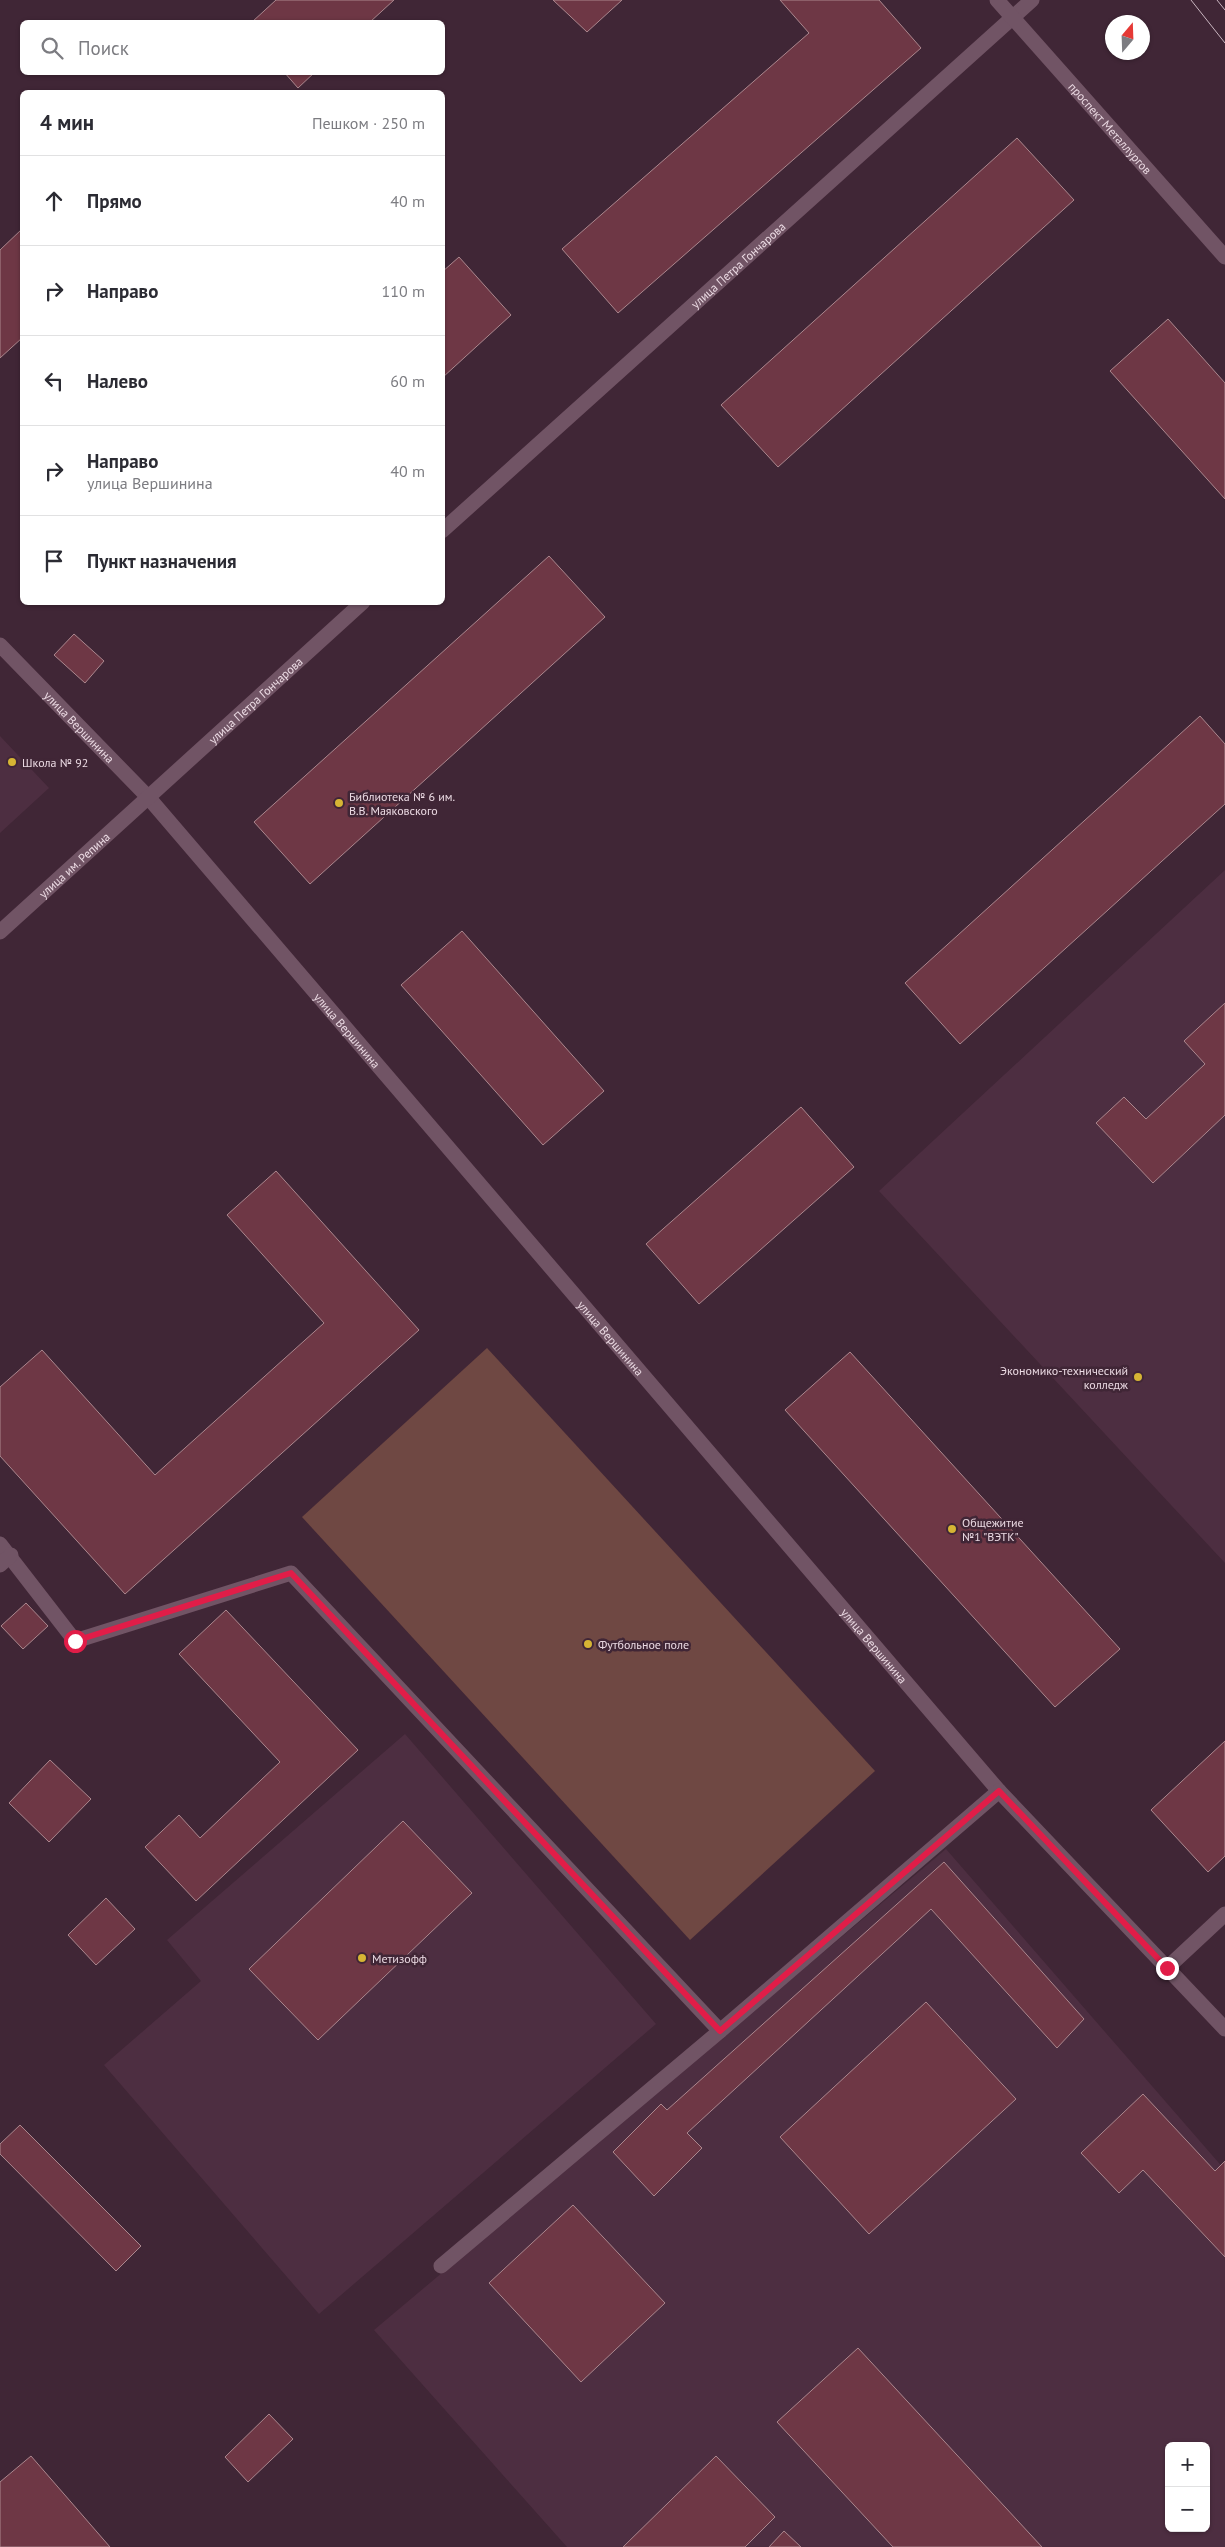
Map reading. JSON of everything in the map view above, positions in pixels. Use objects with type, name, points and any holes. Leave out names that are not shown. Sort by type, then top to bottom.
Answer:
[{"type":"street","name":"проспект Металлургов","points":[[997,0],[1225,256]]},
{"type":"street","name":"улица Петра Гончарова","points":[[445,528],[1032,0]]},
{"type":"street","name":"улица Петра Гончарова","points":[[148,797],[361,605]]},
{"type":"street","name":"улица Вершинина","points":[[0,644],[148,797],[999,1791],[1225,2029]]},
{"type":"street","name":"улица им. Репина","points":[[0,932],[148,797]]},
{"type":"street","points":[[0,1544],[5,1560],[75,1641],[291,1573],[720,2031]]},
{"type":"street","points":[[441,2266],[720,2031],[999,1791]]},
{"type":"street","points":[[1167,1968],[1225,1914]]},
{"type":"shaded area","name":"Школа № 92","points":[[0,736],[49,788],[0,833]]},
{"type":"shaded area","name":"Экономико-технический колледж","points":[[1225,870],[1225,1563],[879,1191]]},
{"type":"shaded area","name":"Футбольное поле","points":[[487,1348],[875,1771],[690,1940],[302,1517]]},
{"type":"shaded area","points":[[405,1734],[656,2024],[319,2314],[104,2065],[201,1981],[167,1940]]},
{"type":"shaded area","points":[[946,1849],[1225,2170],[1225,2547],[567,2547],[374,2330]]},
{"type":"building","points":[[276,0],[394,0],[372,20],[254,20]]},
{"type":"building","points":[[553,0],[622,0],[587,32]]},
{"type":"building","points":[[780,0],[879,0],[921,48],[618,313],[562,249],[809,33]]},
{"type":"building","points":[[287,75],[312,75],[298,88]]},
{"type":"building","points":[[1017,138],[1074,200],[778,467],[721,405]]},
{"type":"building","points":[[20,231],[20,340],[0,358],[0,250]]},
{"type":"building","points":[[459,257],[511,315],[445,375],[445,269]]},
{"type":"building","points":[[1168,319],[1225,383],[1225,499],[1110,371]]},
{"type":"building","points":[[549,556],[605,617],[310,884],[254,822]]},
{"type":"building","points":[[74,634],[104,661],[85,683],[54,655]]},
{"type":"building","points":[[1200,716],[1225,744],[1225,804],[960,1044],[905,983]]},
{"type":"building","points":[[462,931],[604,1091],[543,1145],[401,985]]},
{"type":"building","points":[[1225,1003],[1225,1115],[1153,1183],[1096,1123],[1124,1097],[1146,1119],[1205,1064],[1184,1041]]},
{"type":"building","points":[[801,1107],[854,1167],[699,1304],[646,1244]]},
{"type":"building","points":[[276,1171],[419,1330],[125,1594],[0,1456],[0,1387],[42,1350],[155,1475],[324,1323],[227,1215]]},
{"type":"building","name":"Общежитие №1 \"ВЭТК\"","points":[[850,1352],[1120,1649],[1055,1707],[785,1410]]},
{"type":"building","points":[[26,1603],[48,1626],[23,1649],[1,1626]]},
{"type":"building","points":[[226,1610],[358,1750],[196,1901],[145,1847],[179,1815],[200,1838],[280,1762],[179,1654]]},
{"type":"building","points":[[1225,1741],[1225,1856],[1208,1872],[1151,1810]]},
{"type":"building","points":[[50,1760],[91,1799],[49,1842],[9,1803]]},
{"type":"building","points":[[403,1821],[472,1893],[318,2040],[249,1969]]},
{"type":"building","points":[[944,1862],[1084,2019],[1057,2048],[931,1909],[687,2133],[702,2148],[654,2196],[613,2152],[661,2104],[667,2110]]},
{"type":"building","points":[[106,1898],[135,1929],[96,1965],[68,1935]]},
{"type":"building","points":[[926,2002],[1016,2099],[869,2234],[780,2137]]},
{"type":"building","points":[[1143,2094],[1215,2171],[1225,2161],[1225,2257],[1143,2170],[1119,2193],[1081,2153]]},
{"type":"building","points":[[20,2125],[141,2246],[116,2271],[0,2154],[0,2144]]},
{"type":"building","points":[[573,2205],[665,2303],[581,2382],[489,2283]]},
{"type":"building","points":[[858,2348],[1042,2547],[893,2547],[777,2422]]},
{"type":"building","points":[[269,2414],[293,2439],[248,2482],[225,2457]]},
{"type":"building","points":[[31,2456],[110,2547],[0,2547],[0,2482]]},
{"type":"building","points":[[716,2456],[775,2517],[745,2547],[623,2547]]},
{"type":"building","points":[[784,2531],[801,2547],[769,2547]]},
{"type":"tram line","points":[[1191,0],[1225,43]]},
{"type":"tram line","points":[[1217,0],[1225,10]]},
{"type":"place","name":"Школа № 92","points":[[12,762]]},
{"type":"place","name":"Библиотека № 6 им. В.В. Маяковского","points":[[339,803]]},
{"type":"place","name":"Экономико-технический колледж","points":[[1138,1377]]},
{"type":"place","name":"Общежитие №1 \"ВЭТК\"","points":[[952,1529]]},
{"type":"place","name":"Футбольное поле","points":[[588,1644]]},
{"type":"place","name":"Метизофф","points":[[362,1958]]},
{"type":"route","points":[[75,1641],[291,1573],[720,2031],[999,1791],[1167,1968]]}]
